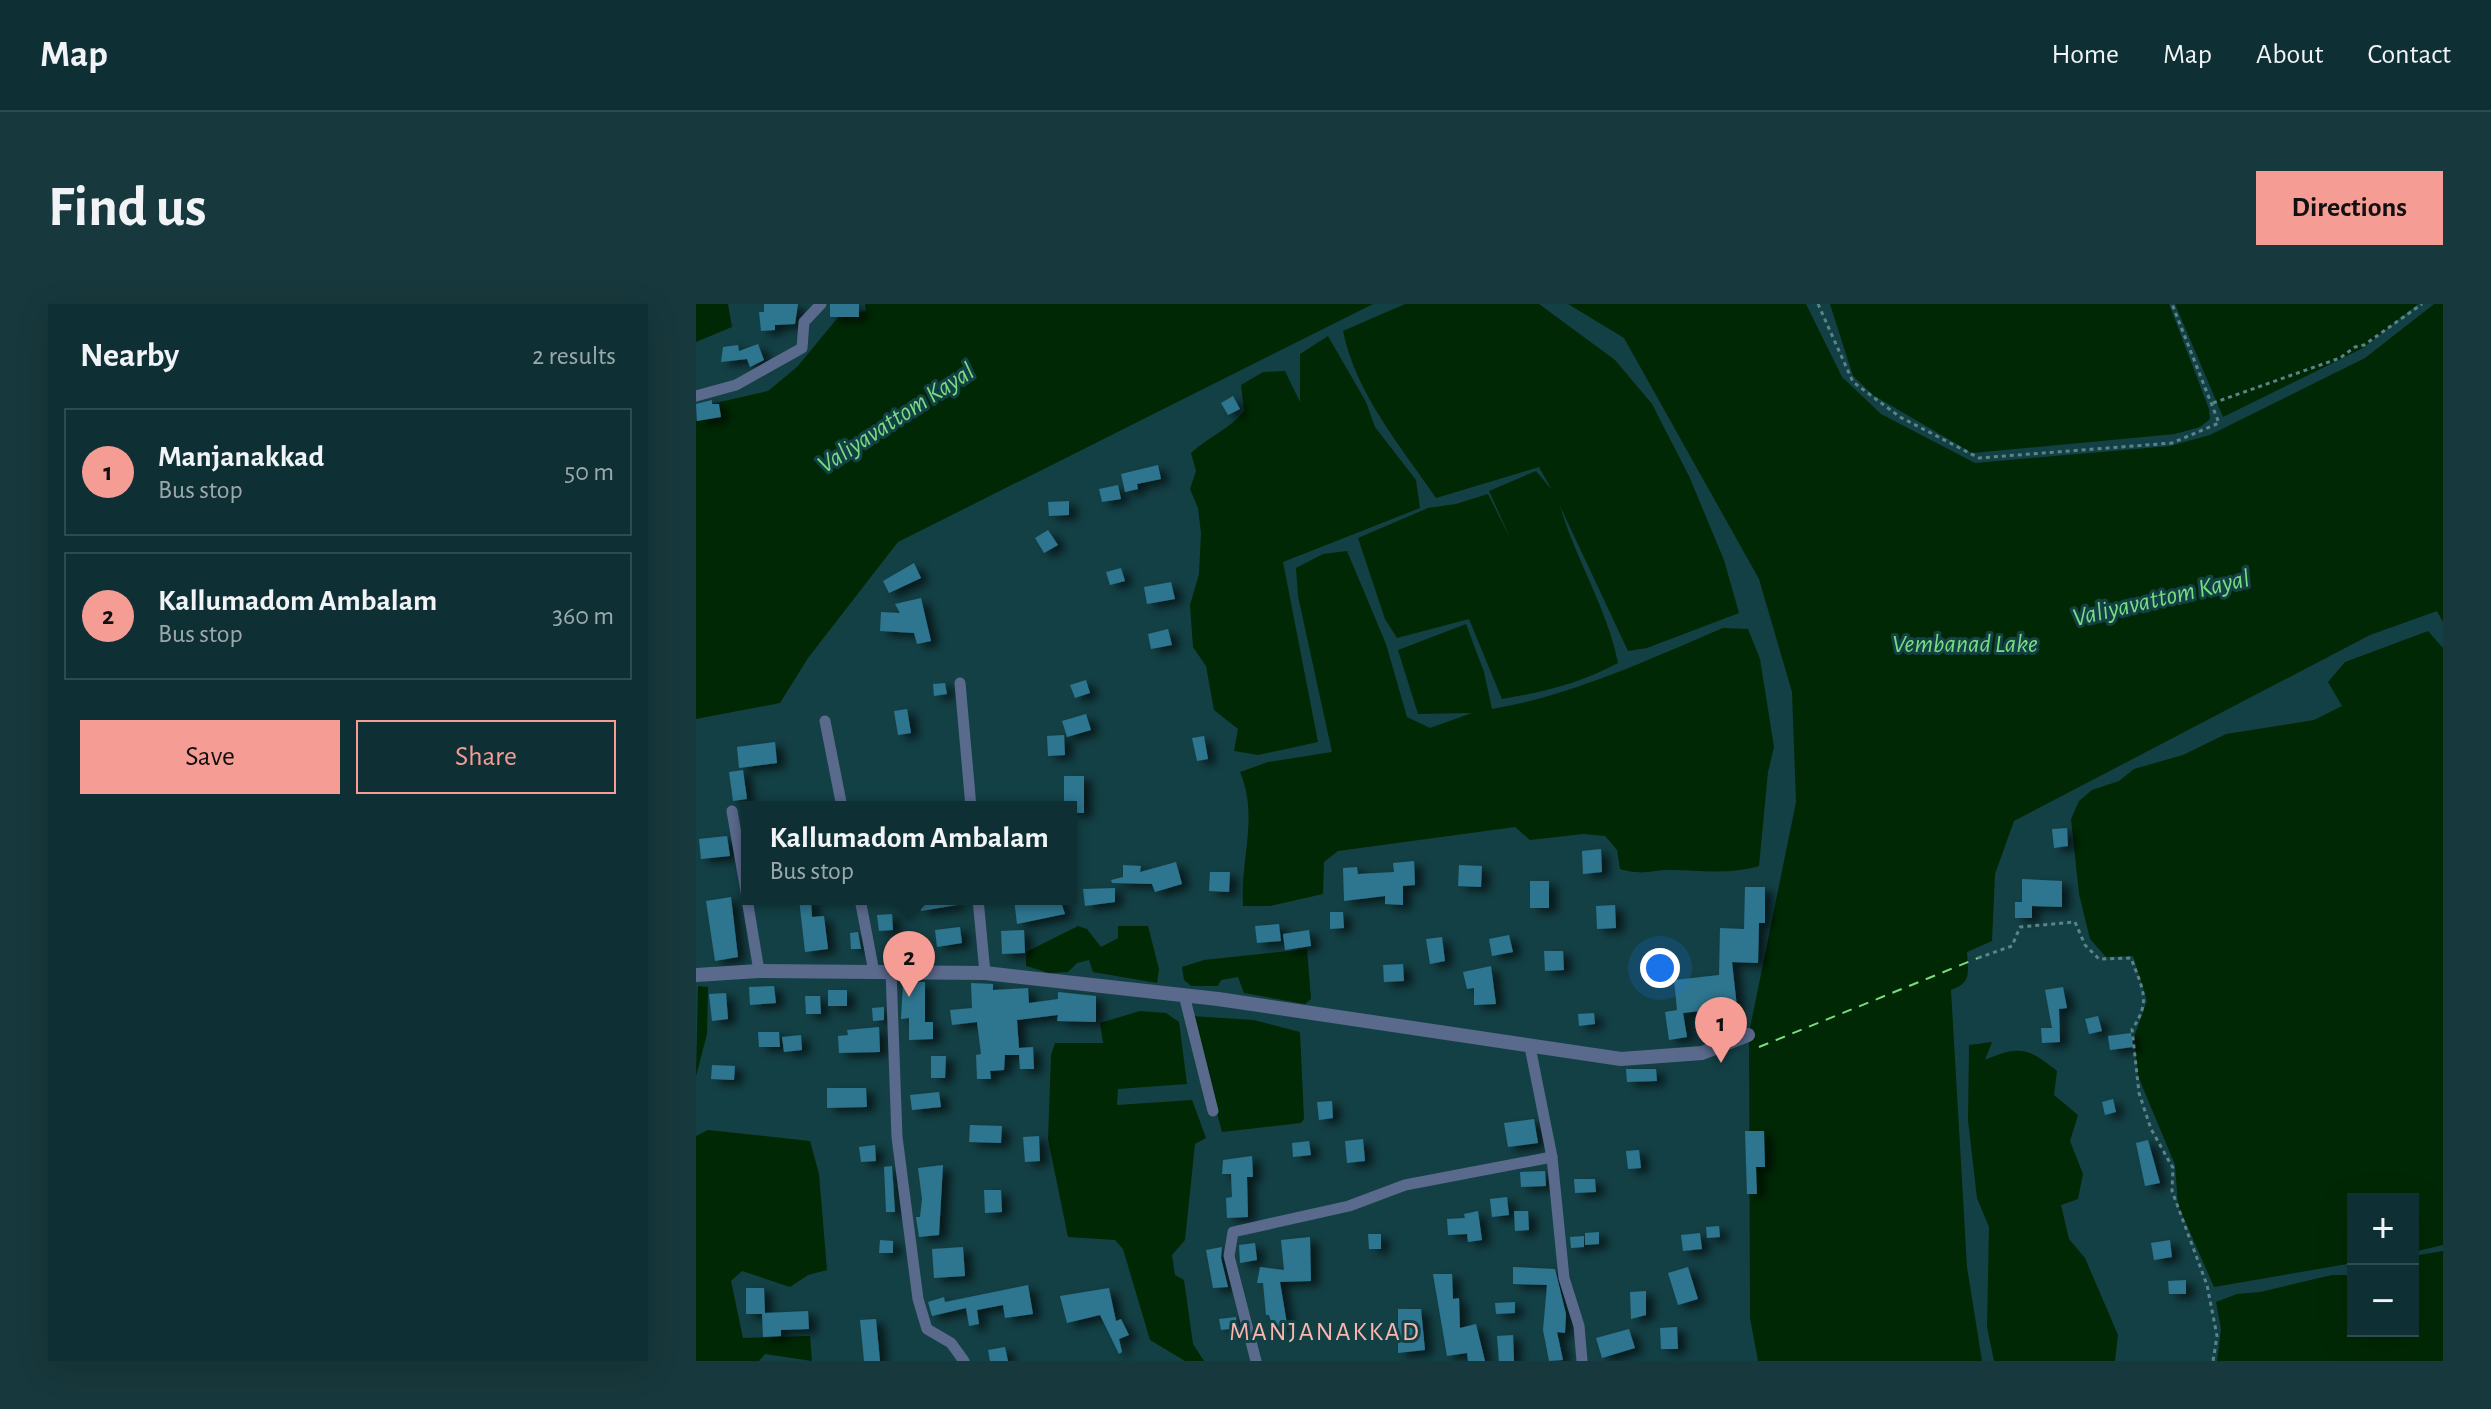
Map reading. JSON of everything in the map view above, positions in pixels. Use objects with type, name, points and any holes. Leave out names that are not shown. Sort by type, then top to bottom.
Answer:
[{"type":"street","points":[[696,396],[736,385],[802,348],[804,322],[821,304]]},
{"type":"street","points":[[960,683],[970,801]]},
{"type":"street","points":[[825,721],[841,801]]},
{"type":"street","points":[[732,811],[741,863]]},
{"type":"street","points":[[748,905],[759,971]]},
{"type":"street","points":[[861,905],[874,972]]},
{"type":"street","points":[[979,905],[985,973]]},
{"type":"street","points":[[696,975],[759,971],[985,973],[1184,995],[1621,1059],[1660,1059],[1726,1047],[1748,1035]]},
{"type":"street","points":[[891,971],[897,1137],[918,1299],[927,1329],[951,1343],[964,1361]]},
{"type":"street","points":[[1184,995],[1213,1111]]},
{"type":"street","points":[[1530,1047],[1552,1157],[1564,1278],[1579,1326],[1582,1361]]},
{"type":"street","points":[[1256,1361],[1229,1256],[1233,1232],[1349,1206],[1405,1185],[1552,1157]]},
{"type":"path","points":[[1818,304],[1853,382],[1900,417],[1979,458],[2172,443],[2219,423],[2172,304]]},
{"type":"path","points":[[2213,403],[2340,358],[2422,304]]},
{"type":"path","points":[[1978,958],[2012,946],[2020,927],[2075,922],[2085,945],[2099,959],[2131,958],[2144,995],[2144,1013],[2132,1029],[2139,1093],[2151,1129],[2173,1168],[2172,1191],[2207,1285],[2217,1336],[2213,1361]]},
{"type":"water","points":[[696,304],[728,304],[732,327],[696,342]]},
{"type":"water","name":"Valiyavattom Kayal","points":[[865,304],[1373,304],[898,542],[808,658],[780,703],[696,719],[696,421],[713,417],[711,404],[768,391],[797,367],[840,315],[866,311]]},
{"type":"water","points":[[1405,304],[1539,304],[1615,360],[1652,404],[1689,476],[1724,560],[1739,613],[1647,648],[1628,651],[1560,506],[1606,623],[1618,663],[1562,686],[1502,699],[1469,619],[1397,638],[1385,619],[1358,538],[1428,508],[1456,504],[1488,494],[1512,542],[1489,491],[1536,471],[1552,490],[1539,467],[1436,498],[1369,398],[1349,354],[1343,331]]},
{"type":"water","name":"Vembanad Lake","points":[[1568,304],[1806,304],[1842,377],[1881,414],[1975,463],[2170,446],[2210,435],[2365,358],[2434,304],[2443,304],[2443,622],[2437,611],[2370,635],[2014,821],[1995,874],[1992,941],[1967,952],[1966,980],[1951,990],[1967,1267],[1982,1361],[1758,1361],[1750,1318],[1749,1033],[1796,802],[1792,692],[1759,579],[1624,338]]},
{"type":"water","points":[[1830,304],[2169,304],[2209,409],[2210,419],[2200,427],[2175,434],[1972,453],[1873,395],[1853,376]]},
{"type":"water","points":[[2175,304],[2418,304],[2363,348],[2223,417]]},
{"type":"water","points":[[1328,336],[1366,402],[1375,427],[1416,480],[1420,508],[1283,562],[1318,742],[1258,755],[1234,751],[1238,729],[1214,710],[1206,666],[1193,647],[1190,605],[1199,574],[1201,533],[1198,508],[1190,489],[1196,471],[1191,453],[1244,411],[1241,385],[1263,372],[1285,371],[1300,402],[1300,354]]},
{"type":"water","points":[[1347,551],[1386,644],[1407,717],[1430,728],[1472,713],[1418,714],[1398,650],[1466,624],[1484,672],[1492,709],[1581,686],[1723,628],[1748,629],[1760,659],[1774,747],[1768,772],[1759,866],[1725,871],[1628,871],[1620,869],[1617,850],[1605,836],[1583,834],[1530,840],[1515,827],[1338,851],[1324,862],[1323,894],[1270,906],[1243,906],[1249,822],[1240,772],[1268,762],[1332,752],[1298,596],[1296,568],[1323,554]]},
{"type":"water","points":[[2428,631],[2443,648],[2443,1245],[2419,1251],[2419,1193],[2347,1193],[2347,1264],[2214,1287],[2178,1205],[2175,1165],[2138,1076],[2134,1037],[2147,1001],[2133,956],[2106,957],[2090,939],[2079,894],[2071,819],[2079,801],[2092,790],[2119,781],[2134,769],[2183,755],[2226,734],[2314,720],[2342,706],[2328,682],[2345,662]]},
{"type":"water","points":[[1078,926],[1087,929],[1101,947],[1118,938],[1118,926],[1148,926],[1159,969],[1157,983],[1093,972],[1089,960],[1077,963],[1068,972],[1049,973],[1026,966],[1026,952]]},
{"type":"water","points":[[1307,949],[1311,999],[1305,1004],[1244,993],[1238,977],[1221,980],[1218,986],[1191,986],[1184,980],[1182,967],[1204,960]]},
{"type":"water","points":[[698,986],[708,987],[707,1034],[696,1076]]},
{"type":"water","points":[[1140,1011],[1166,1013],[1179,1022],[1187,1084],[1118,1089],[1117,1105],[1192,1100],[1206,1138],[1195,1144],[1185,1240],[1172,1255],[1175,1275],[1184,1280],[1193,1344],[1204,1361],[1185,1361],[1150,1340],[1123,1249],[1115,1240],[1068,1237],[1048,1139],[1051,1055],[1055,1043],[1103,1043],[1100,1023]]},
{"type":"water","points":[[1191,1016],[1254,1020],[1300,1032],[1304,1119],[1301,1123],[1222,1132]]},
{"type":"water","points":[[1992,1042],[1985,1060],[2007,1052],[2023,1051],[2039,1057],[2057,1071],[2054,1095],[2078,1115],[2070,1141],[2083,1174],[2078,1199],[2061,1205],[2069,1239],[2085,1258],[2118,1335],[2115,1361],[1994,1361],[1987,1327],[1989,1227],[1977,1198],[1968,1120],[1969,1045]]},
{"type":"water","points":[[708,1130],[810,1141],[819,1174],[827,1270],[808,1275],[790,1287],[742,1271],[731,1281],[743,1338],[810,1336],[812,1361],[765,1354],[759,1361],[696,1361],[696,1136]]},
{"type":"water","points":[[2443,1251],[2443,1361],[2217,1361],[2221,1329],[2216,1302],[2237,1294],[2260,1292],[2332,1275],[2347,1275],[2347,1337],[2419,1337],[2419,1255]]},
{"type":"building","points":[[764,304],[798,304],[795,324],[775,325],[775,330],[761,331],[759,312],[764,312]]},
{"type":"building","points":[[830,304],[859,304],[859,317],[830,317]]},
{"type":"building","points":[[758,344],[764,360],[750,367],[747,359],[721,362],[723,347],[738,345],[739,351]]},
{"type":"building","points":[[1233,396],[1240,409],[1228,415],[1221,403]]},
{"type":"building","points":[[712,400],[712,404],[719,404],[721,417],[697,421],[696,404]]},
{"type":"building","points":[[1158,465],[1161,479],[1137,484],[1138,489],[1125,492],[1121,474]]},
{"type":"building","points":[[1118,485],[1121,499],[1102,502],[1099,489]]},
{"type":"building","points":[[1069,501],[1069,515],[1049,516],[1048,502]]},
{"type":"building","points":[[1048,530],[1058,545],[1044,553],[1035,538]]},
{"type":"building","points":[[914,563],[921,578],[889,593],[883,581]]},
{"type":"building","points":[[1121,568],[1125,581],[1110,585],[1106,572]]},
{"type":"building","points":[[1171,582],[1175,599],[1147,604],[1144,587]]},
{"type":"building","points":[[921,598],[931,641],[917,644],[914,633],[880,631],[881,612],[900,613],[895,604]]},
{"type":"building","points":[[1168,629],[1172,645],[1151,649],[1148,634]]},
{"type":"building","points":[[1086,680],[1090,693],[1075,698],[1070,685]]},
{"type":"building","points":[[945,683],[947,694],[934,696],[933,684]]},
{"type":"building","points":[[907,709],[911,733],[898,735],[894,711]]},
{"type":"building","points":[[1086,714],[1091,730],[1067,737],[1062,721]]},
{"type":"building","points":[[1064,735],[1065,755],[1048,756],[1047,736]]},
{"type":"building","points":[[1204,736],[1208,759],[1197,761],[1192,738]]},
{"type":"building","points":[[775,742],[777,763],[739,768],[737,747]]},
{"type":"building","points":[[743,770],[747,799],[733,801],[729,772]]},
{"type":"building","points":[[1064,776],[1084,776],[1084,813],[1077,813],[1077,801],[1064,801]]},
{"type":"building","points":[[2067,828],[2068,846],[2054,848],[2052,829]]},
{"type":"building","points":[[727,836],[730,856],[701,859],[699,839]]},
{"type":"building","points":[[1601,849],[1602,872],[1583,874],[1582,851]]},
{"type":"building","points":[[1414,861],[1415,885],[1403,886],[1403,905],[1385,904],[1385,896],[1344,901],[1343,868],[1357,867],[1358,874],[1394,872],[1393,863]]},
{"type":"building","points":[[1176,862],[1182,884],[1155,892],[1152,884],[1112,883],[1111,880],[1123,877],[1123,865],[1141,866],[1140,872]]},
{"type":"building","points":[[1459,865],[1482,866],[1481,887],[1458,886]]},
{"type":"building","points":[[1210,872],[1230,872],[1229,892],[1209,891]]},
{"type":"building","points":[[2022,879],[2062,881],[2062,907],[2032,906],[2032,918],[2015,918],[2015,902],[2022,902]]},
{"type":"building","points":[[1530,881],[1549,881],[1549,908],[1530,908]]},
{"type":"building","points":[[1745,887],[1765,887],[1765,923],[1759,923],[1758,963],[1732,962],[1737,1007],[1683,1013],[1687,1037],[1669,1040],[1665,1012],[1677,1010],[1674,980],[1719,975],[1720,928],[1744,929]]},
{"type":"building","points":[[1115,888],[1115,902],[1085,906],[1083,889]]},
{"type":"building","points":[[731,897],[738,957],[715,961],[706,901]]},
{"type":"building","points":[[800,905],[811,905],[812,917],[824,916],[828,949],[805,952]]},
{"type":"building","points":[[920,905],[957,905],[921,911]]},
{"type":"building","points":[[1015,905],[1062,905],[1065,914],[1017,924]]},
{"type":"building","points":[[1615,905],[1616,928],[1597,929],[1596,906]]},
{"type":"building","points":[[1330,912],[1343,912],[1344,928],[1330,929]]},
{"type":"building","points":[[892,914],[893,930],[879,931],[877,915]]},
{"type":"building","points":[[1279,924],[1281,941],[1257,943],[1255,926]]},
{"type":"building","points":[[960,927],[962,943],[937,947],[935,930]]},
{"type":"building","points":[[1024,930],[1025,953],[1002,954],[1001,931]]},
{"type":"building","points":[[1309,930],[1311,946],[1285,950],[1283,934]]},
{"type":"building","points":[[858,932],[861,949],[851,949],[850,933]]},
{"type":"building","points":[[1509,935],[1513,952],[1492,956],[1489,939]]},
{"type":"building","points":[[1442,937],[1445,961],[1430,964],[1426,939]]},
{"type":"building","points":[[1544,951],[1563,951],[1564,970],[1545,971]]},
{"type":"building","points":[[1403,964],[1404,981],[1384,982],[1383,965]]},
{"type":"building","points":[[1491,966],[1496,1004],[1474,1005],[1474,988],[1467,989],[1463,972]]},
{"type":"building","points":[[903,982],[925,982],[925,1022],[933,1022],[933,1039],[909,1040],[909,1018],[901,1019]]},
{"type":"building","points":[[971,983],[993,984],[993,990],[1028,988],[1029,1003],[1058,999],[1058,992],[1096,996],[1096,1022],[1057,1021],[1058,1015],[1017,1020],[1019,1048],[1033,1047],[1034,1069],[1020,1069],[1019,1055],[1005,1055],[1004,1070],[990,1071],[991,1079],[977,1079],[976,1055],[981,1054],[977,1022],[952,1025],[950,1010],[972,1008]]},
{"type":"building","points":[[774,986],[776,1003],[750,1005],[749,987]]},
{"type":"building","points":[[2063,987],[2067,1008],[2059,1009],[2060,1042],[2042,1043],[2041,1028],[2052,1028],[2045,990]]},
{"type":"building","points":[[828,990],[847,990],[847,1006],[828,1006]]},
{"type":"building","points":[[726,993],[728,1019],[712,1021],[709,994]]},
{"type":"building","points":[[805,996],[820,996],[821,1014],[806,1014]]},
{"type":"building","points":[[884,1007],[884,1020],[873,1021],[872,1008]]},
{"type":"building","points":[[1594,1013],[1595,1024],[1579,1026],[1578,1014]]},
{"type":"building","points":[[2098,1016],[2102,1031],[2089,1034],[2085,1019]]},
{"type":"building","points":[[879,1027],[880,1052],[839,1053],[838,1036],[848,1035],[847,1030]]},
{"type":"building","points":[[758,1032],[779,1032],[780,1047],[759,1047]]},
{"type":"building","points":[[2131,1033],[2133,1047],[2110,1050],[2108,1036]]},
{"type":"building","points":[[801,1035],[802,1050],[784,1052],[782,1037]]},
{"type":"building","points":[[931,1056],[946,1056],[945,1078],[931,1078]]},
{"type":"building","points":[[712,1065],[735,1066],[734,1080],[711,1079]]},
{"type":"building","points":[[1626,1069],[1656,1069],[1657,1081],[1627,1082]]},
{"type":"building","points":[[827,1088],[866,1088],[867,1107],[827,1108]]},
{"type":"building","points":[[939,1092],[941,1107],[912,1110],[910,1095]]},
{"type":"building","points":[[2113,1099],[2116,1112],[2105,1115],[2102,1102]]},
{"type":"building","points":[[1332,1101],[1333,1118],[1319,1120],[1317,1102]]},
{"type":"building","points":[[1534,1119],[1538,1143],[1508,1147],[1504,1123]]},
{"type":"building","points":[[970,1125],[1002,1126],[1001,1143],[969,1142]]},
{"type":"building","points":[[1745,1131],[1764,1131],[1765,1167],[1756,1167],[1757,1194],[1747,1194]]},
{"type":"building","points":[[1039,1136],[1040,1161],[1025,1162],[1023,1137]]},
{"type":"building","points":[[1363,1139],[1365,1161],[1347,1163],[1345,1141]]},
{"type":"building","points":[[2148,1140],[2160,1183],[2145,1186],[2136,1143]]},
{"type":"building","points":[[1309,1141],[1311,1155],[1293,1157],[1292,1143]]},
{"type":"building","points":[[875,1145],[876,1161],[861,1162],[859,1147]]},
{"type":"building","points":[[1639,1150],[1641,1168],[1628,1169],[1626,1151]]},
{"type":"building","points":[[1252,1156],[1253,1177],[1247,1177],[1248,1217],[1227,1218],[1226,1198],[1232,1197],[1231,1174],[1222,1174],[1223,1160]]},
{"type":"building","points":[[943,1165],[939,1235],[919,1237],[916,1217],[920,1217],[922,1199],[918,1168]]},
{"type":"building","points":[[892,1166],[895,1212],[886,1212],[884,1167]]},
{"type":"building","points":[[1545,1171],[1546,1186],[1521,1187],[1520,1172]]},
{"type":"building","points":[[1574,1179],[1595,1179],[1596,1192],[1575,1193]]},
{"type":"building","points":[[984,1190],[1001,1190],[1002,1212],[985,1213]]},
{"type":"building","points":[[1507,1197],[1509,1215],[1492,1217],[1490,1199]]},
{"type":"building","points":[[1478,1211],[1482,1240],[1468,1242],[1467,1234],[1448,1235],[1447,1219],[1465,1218],[1464,1214]]},
{"type":"building","points":[[1514,1211],[1528,1211],[1529,1230],[1515,1231]]},
{"type":"building","points":[[1719,1226],[1720,1237],[1707,1238],[1706,1227]]},
{"type":"building","points":[[1599,1232],[1599,1244],[1585,1245],[1585,1233]]},
{"type":"building","points":[[1700,1233],[1702,1249],[1683,1251],[1681,1235]]},
{"type":"building","points":[[1368,1234],[1381,1234],[1381,1249],[1369,1249]]},
{"type":"building","points":[[1584,1236],[1584,1247],[1571,1248],[1570,1237]]},
{"type":"building","points":[[1310,1237],[1311,1281],[1280,1282],[1287,1324],[1273,1328],[1269,1315],[1266,1315],[1263,1283],[1257,1283],[1260,1267],[1284,1270],[1281,1240]]},
{"type":"building","points":[[880,1240],[893,1241],[893,1253],[879,1253]]},
{"type":"building","points":[[2170,1240],[2172,1257],[2154,1260],[2151,1243]]},
{"type":"building","points":[[1255,1243],[1257,1260],[1240,1263],[1239,1245]]},
{"type":"building","points":[[963,1247],[965,1276],[934,1278],[932,1249]]},
{"type":"building","points":[[1222,1247],[1221,1258],[1228,1287],[1213,1288],[1206,1250]]},
{"type":"building","points":[[1513,1267],[1555,1269],[1566,1314],[1565,1333],[1557,1332],[1563,1360],[1549,1361],[1543,1330],[1547,1285],[1513,1284]]},
{"type":"building","points":[[1688,1267],[1698,1299],[1678,1305],[1668,1273]]},
{"type":"building","points":[[1433,1274],[1452,1274],[1453,1299],[1459,1298],[1460,1328],[1476,1324],[1485,1361],[1468,1361],[1467,1353],[1447,1356]]},
{"type":"building","points":[[2186,1280],[2186,1294],[2169,1294],[2168,1281]]},
{"type":"building","points":[[1028,1285],[1033,1314],[1005,1318],[1003,1305],[977,1310],[979,1324],[969,1326],[966,1308],[932,1316],[928,1302],[944,1297],[945,1302]]},
{"type":"building","points":[[746,1288],[764,1288],[765,1313],[808,1311],[809,1329],[781,1330],[781,1336],[763,1337],[762,1314],[746,1314]]},
{"type":"building","points":[[1109,1288],[1116,1321],[1121,1319],[1129,1335],[1119,1339],[1122,1352],[1119,1354],[1100,1315],[1067,1323],[1060,1296]]},
{"type":"building","points":[[1646,1291],[1646,1315],[1631,1319],[1630,1292]]},
{"type":"building","points":[[1515,1302],[1515,1313],[1496,1314],[1495,1303]]},
{"type":"building","points":[[1398,1309],[1421,1309],[1425,1350],[1398,1353]]},
{"type":"building","points":[[1236,1317],[1237,1328],[1221,1330],[1219,1319]]},
{"type":"building","points":[[876,1319],[880,1361],[864,1361],[860,1320]]},
{"type":"building","points":[[1677,1327],[1678,1349],[1661,1349],[1660,1328]]},
{"type":"building","points":[[1629,1329],[1635,1348],[1602,1358],[1596,1338]]},
{"type":"building","points":[[1513,1335],[1514,1361],[1499,1361],[1497,1336]]},
{"type":"building","points":[[1005,1347],[1008,1361],[990,1361],[988,1350]]},
{"type":"ferry route","points":[[1759,1047],[1978,958]]},
{"type":"place","name":"Kallumadom Ambalam","points":[[909,997]]},
{"type":"place","name":"Manjanakkad","points":[[1721,1063]]},
{"type":"district","name":"MANJANAKKAD","points":[[1325,1332]]}]
